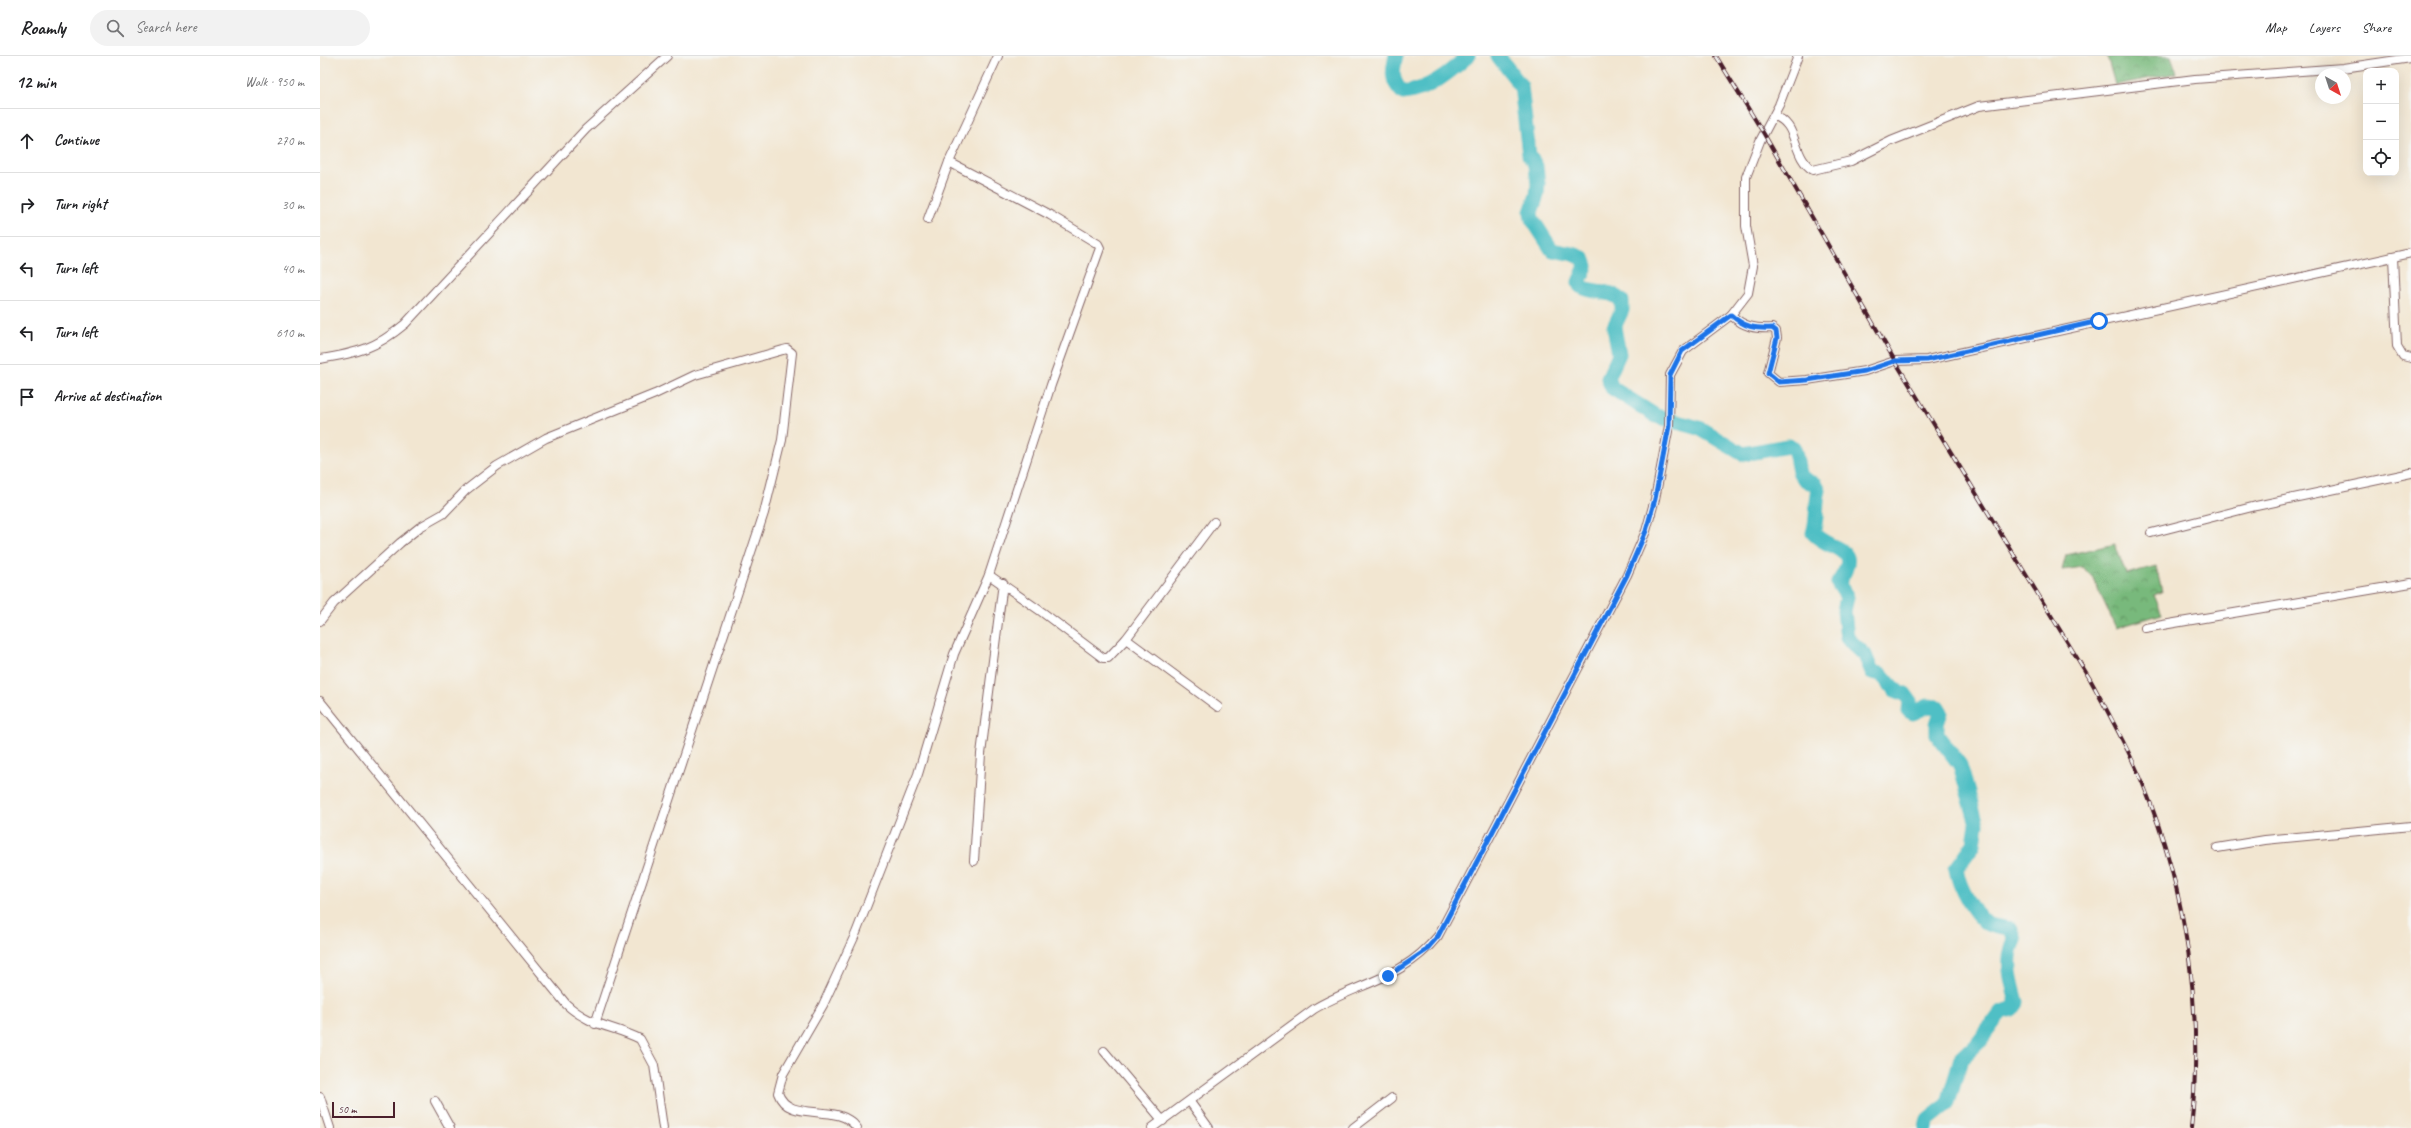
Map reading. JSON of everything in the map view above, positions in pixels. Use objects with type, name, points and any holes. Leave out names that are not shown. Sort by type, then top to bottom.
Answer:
[{"type":"street","points":[[320,359],[358,353],[390,336],[405,324],[581,134],[666,56]]},
{"type":"street","points":[[928,219],[949,162],[998,56]]},
{"type":"street","points":[[1152,1128],[1190,1102],[1314,1009],[1336,996],[1359,990],[1400,969],[1425,951],[1438,936],[1627,575],[1646,531],[1655,499],[1669,426],[1670,375],[1682,351],[1731,315],[1748,293],[1752,280],[1753,266],[1746,226],[1746,177],[1760,141],[1774,116],[1798,56]]},
{"type":"street","points":[[1774,116],[1783,118],[1788,125],[1802,161],[1813,170],[1822,170],[1851,161],[1891,141],[1978,106],[2195,79],[2343,68],[2411,58]]},
{"type":"street","points":[[856,1128],[854,1124],[828,1112],[794,1110],[784,1105],[778,1093],[783,1074],[823,1005],[856,933],[918,774],[954,654],[989,575],[1051,385],[1100,246],[1050,215],[949,162]]},
{"type":"street","points":[[1731,315],[1745,326],[1760,330],[1772,328],[1776,331],[1777,338],[1768,373],[1779,382],[1807,380],[1865,371],[1895,361],[1927,360],[2411,253]]},
{"type":"street","points":[[2393,257],[2397,346],[2403,356],[2411,358]]},
{"type":"street","points":[[320,620],[334,603],[400,543],[420,527],[448,510],[466,490],[497,466],[546,438],[655,394],[695,374],[787,349],[792,353],[782,440],[764,513],[595,1024]]},
{"type":"street","points":[[2151,533],[2256,506],[2411,473]]},
{"type":"street","points":[[989,575],[1003,583],[1103,658],[1111,656],[1126,639],[1214,522]]},
{"type":"street","points":[[974,861],[981,754],[1003,583]]},
{"type":"street","points":[[2145,628],[2411,583]]},
{"type":"street","points":[[1126,639],[1218,707]]},
{"type":"street","points":[[320,701],[566,1004],[579,1016],[595,1024],[630,1034],[640,1039],[645,1044],[654,1065],[663,1128]]},
{"type":"street","points":[[2217,848],[2265,840],[2411,826]]},
{"type":"street","points":[[1104,1051],[1163,1121]]},
{"type":"street","points":[[320,1097],[330,1128]]},
{"type":"street","points":[[1353,1128],[1392,1098]]},
{"type":"street","points":[[435,1101],[450,1128]]},
{"type":"street","points":[[1190,1102],[1208,1128]]},
{"type":"green space","points":[[2107,56],[2171,56],[2177,73],[2115,85]]},
{"type":"green space","points":[[2115,544],[2126,574],[2156,566],[2162,592],[2154,595],[2162,614],[2116,628],[2093,578],[2083,567],[2062,570],[2066,555]]},
{"type":"waterway","points":[[1396,56],[1393,72],[1394,80],[1403,93],[1413,91],[1430,84],[1446,74],[1468,56]]},
{"type":"waterway","points":[[1498,56],[1521,86],[1529,155],[1536,166],[1538,184],[1537,195],[1531,212],[1532,219],[1552,250],[1573,254],[1583,258],[1586,266],[1579,282],[1580,286],[1591,290],[1608,293],[1618,297],[1622,301],[1622,310],[1614,327],[1619,354],[1608,378],[1612,388],[1656,416],[1699,428],[1743,454],[1788,446],[1794,449],[1801,475],[1804,479],[1816,484],[1819,490],[1813,533],[1820,539],[1842,551],[1848,562],[1838,583],[1847,597],[1844,611],[1847,638],[1865,655],[1872,672],[1881,674],[1895,690],[1905,694],[1910,701],[1909,711],[1913,713],[1928,706],[1938,707],[1941,712],[1937,724],[1937,735],[1960,765],[1977,824],[1974,844],[1956,869],[1960,883],[1967,898],[1981,918],[1986,923],[1991,925],[2011,929],[2015,940],[2010,955],[2010,971],[2017,1002],[2012,1009],[2001,1012],[1979,1042],[1961,1059],[1948,1103],[1928,1119],[1926,1128]]},
{"type":"railway","points":[[1716,56],[1764,134],[1895,361],[2090,679],[2118,731],[2143,784],[2171,867],[2181,910],[2188,953],[2193,997],[2195,1040],[2191,1128]]},
{"type":"route","points":[[1388,976],[1411,962],[1425,951],[1438,936],[1627,575],[1646,531],[1655,499],[1669,426],[1670,375],[1682,351],[1696,339],[1731,315],[1745,326],[1760,330],[1772,328],[1776,331],[1777,338],[1768,373],[1779,382],[1807,380],[1865,371],[1895,361],[1927,360],[2099,321]]}]
